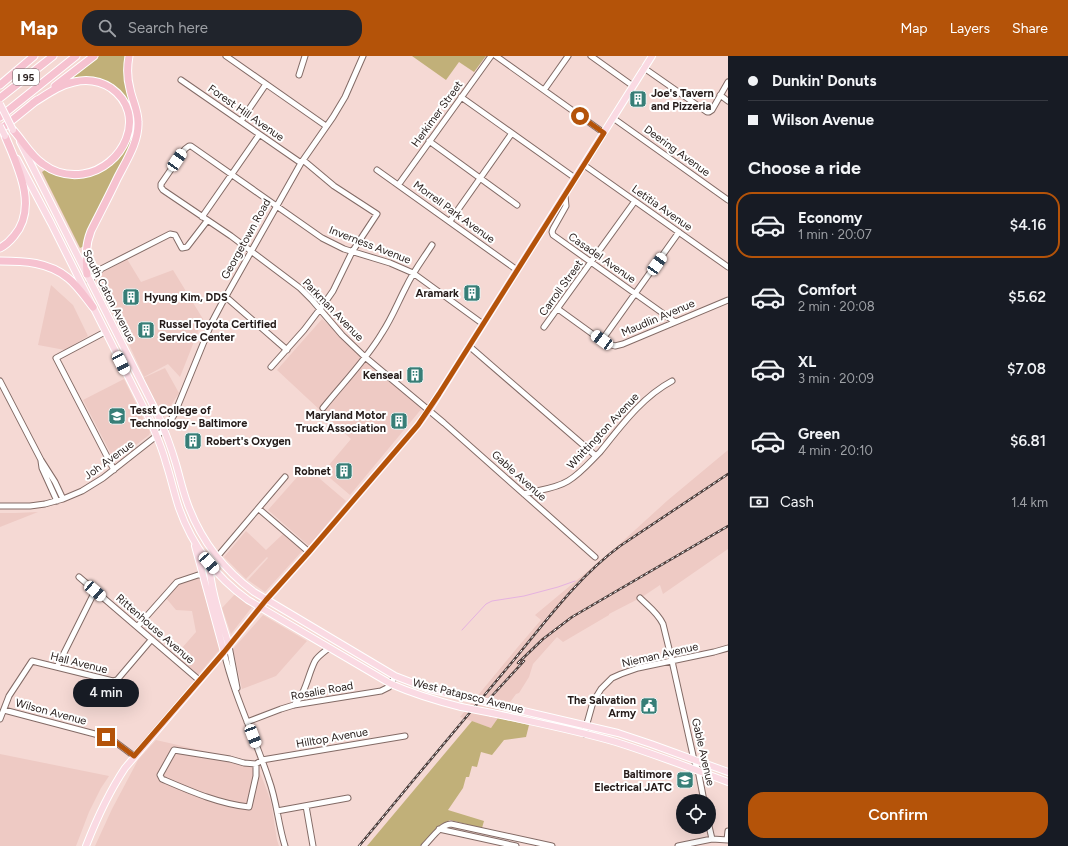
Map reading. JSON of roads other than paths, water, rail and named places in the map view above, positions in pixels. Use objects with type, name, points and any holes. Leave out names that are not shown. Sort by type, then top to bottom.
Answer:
[{"type":"highway","points":[[0,85],[34,56]]},
{"type":"highway","name":"I 95","points":[[0,98],[52,56]]},
{"type":"highway","name":"I 95","points":[[0,117],[76,56]]},
{"type":"highway","points":[[0,130],[94,56]]},
{"type":"highway","points":[[88,278],[86,248],[89,235],[130,153],[138,132],[138,114],[129,88],[127,68],[129,56]]},
{"type":"highway","points":[[13,130],[35,157],[42,163],[60,173],[69,175],[89,173],[98,170],[112,160],[124,146],[129,130],[130,121],[128,113],[121,97],[107,86],[90,80],[72,82],[55,90],[34,103]]},
{"type":"highway","points":[[0,248],[10,240],[21,226],[24,218],[26,203],[23,181],[6,136]]},
{"type":"highway","points":[[0,261],[33,263],[57,271],[68,278],[93,307]]},
{"type":"main road","points":[[86,846],[109,794],[134,756],[224,652],[266,600],[418,425],[429,410],[652,56]]},
{"type":"main road","name":"South Caton Avenue","points":[[0,104],[164,430],[191,512],[202,534],[217,557]]},
{"type":"main road","name":"South Caton Avenue","points":[[0,126],[51,223],[157,436],[179,507],[187,527],[209,563],[213,590],[229,646]]},
{"type":"main road","name":"South Caton Avenue","points":[[193,539],[224,652]]},
{"type":"main road","points":[[209,563],[217,557]]},
{"type":"main road","name":"West Patapsco Avenue","points":[[217,557],[245,586],[266,600],[395,676],[429,689],[587,725],[631,738],[728,772]]},
{"type":"main road","name":"West Patapsco Avenue","points":[[209,563],[220,576],[239,593],[260,607],[391,684],[407,691],[426,698],[461,707],[584,734],[647,752],[728,782]]},
{"type":"street","points":[[226,56],[326,126]]},
{"type":"street","points":[[299,75],[305,56]]},
{"type":"street","name":"Georgetown Road","points":[[157,436],[164,430],[175,412],[212,322],[302,161],[346,96],[363,56]]},
{"type":"street","name":"Herkimer Street","points":[[399,184],[491,56]]},
{"type":"street","points":[[496,56],[604,133]]},
{"type":"street","points":[[544,90],[568,56]]},
{"type":"street","points":[[591,56],[633,86]]},
{"type":"street","points":[[644,68],[705,111],[709,112],[712,110],[728,82]]},
{"type":"street","name":"Forest Hill Avenue","points":[[181,80],[259,135],[302,161],[334,186],[377,214],[352,252]]},
{"type":"street","points":[[241,121],[266,84]]},
{"type":"street","points":[[720,95],[728,101]]},
{"type":"street","points":[[462,97],[575,178]]},
{"type":"street","name":"Deering Avenue","points":[[614,118],[728,200]]},
{"type":"street","points":[[450,221],[512,133]]},
{"type":"street","points":[[202,217],[259,135]]},
{"type":"street","points":[[429,141],[517,205]]},
{"type":"street","name":"Inverness Avenue","points":[[161,188],[161,184],[185,149],[189,146],[192,147],[277,205],[322,238],[344,249],[390,263],[413,273],[484,324]]},
{"type":"street","name":"Letitia Avenue","points":[[584,165],[728,267]]},
{"type":"street","name":"Morrell Park Avenue","points":[[377,170],[399,184],[517,270]]},
{"type":"street","name":"Parkman Avenue","points":[[161,188],[294,283],[320,309],[342,335],[365,357],[429,410]]},
{"type":"street","name":"Casadel Avenue","points":[[565,196],[566,206],[553,229],[553,235],[675,322]]},
{"type":"street","name":"Carroll Street","points":[[544,328],[635,201]]},
{"type":"street","points":[[88,278],[101,269],[170,234],[175,235],[181,247],[185,248],[189,246],[207,221]]},
{"type":"street","points":[[602,340],[679,232]]},
{"type":"street","points":[[323,408],[374,346],[387,326],[413,273],[432,245]]},
{"type":"street","points":[[271,367],[287,350],[333,291],[352,252]]},
{"type":"street","points":[[226,297],[287,350]]},
{"type":"street","name":"Maudlin Avenue","points":[[558,309],[605,343],[615,346],[728,300]]},
{"type":"street","points":[[106,332],[56,358],[114,470]]},
{"type":"street","points":[[470,346],[596,456]]},
{"type":"street","points":[[0,381],[63,499]]},
{"type":"street","name":"Whittington Avenue","points":[[524,494],[568,482],[583,470],[596,456],[642,402],[657,390],[672,381]]},
{"type":"street","name":"Gable Avenue","points":[[429,410],[595,557]]},
{"type":"street","name":"Joh Avenue","points":[[0,506],[30,506],[63,499],[90,486],[114,470],[157,436]]},
{"type":"street","points":[[41,460],[42,468],[57,501]]},
{"type":"street","points":[[217,557],[285,477]]},
{"type":"street","points":[[259,509],[309,552]]},
{"type":"street","points":[[137,627],[176,582],[198,575],[210,575]]},
{"type":"street","name":"Rittenhouse Avenue","points":[[79,577],[199,680]]},
{"type":"street","points":[[57,667],[95,591]]},
{"type":"street","name":"Gable Avenue","points":[[640,598],[661,620],[703,794]]},
{"type":"street","name":"Hall Avenue","points":[[4,710],[10,696],[32,661],[115,681],[151,640]]},
{"type":"street","points":[[229,646],[238,696]]},
{"type":"street","points":[[294,705],[304,692],[316,659],[329,648]]},
{"type":"street","name":"Nieman Avenue","points":[[584,734],[595,698],[601,689],[612,678],[630,670],[728,648]]},
{"type":"street","points":[[224,652],[247,722],[271,785],[285,846]]},
{"type":"street","points":[[391,684],[395,676]]},
{"type":"street","name":"Rosalie Road","points":[[247,722],[294,705],[381,691],[386,689],[391,684]]},
{"type":"street","points":[[0,718],[4,710]]},
{"type":"street","name":"Wilson Avenue","points":[[4,710],[110,738],[134,756]]},
{"type":"street","name":"Hilltop Avenue","points":[[262,760],[406,736]]},
{"type":"street","points":[[256,764],[256,776],[249,807],[235,806],[188,791],[162,779],[160,775],[174,750],[230,759],[244,763],[256,764],[262,760]]},
{"type":"street","points":[[277,811],[348,798]]},
{"type":"street","points":[[306,806],[313,846]]},
{"type":"street","points":[[424,846],[439,829],[447,824],[455,824],[549,846]]},
{"type":"street","points":[[439,829],[516,846]]},
{"type":"street","points":[[678,846],[712,839],[727,840],[728,832]]},
{"type":"street","points":[[711,834],[712,839]]},
{"type":"waterway","points":[[462,630],[486,604],[492,601],[524,596],[575,581]]},
{"type":"railway","points":[[359,846],[576,585],[620,546],[728,474]]},
{"type":"railway","points":[[518,663],[543,639],[572,617],[728,526]]},
{"type":"railway","points":[[490,698],[524,661]]},
{"type":"place","name":"Joe's Tavern and Pizzeria","points":[[638,99]]},
{"type":"place","name":"Aramark","points":[[472,293]]},
{"type":"place","name":"Hyung Kim, DDS","points":[[131,297]]},
{"type":"place","name":"Russel Toyota Certified Service Center","points":[[146,330]]},
{"type":"place","name":"Kenseal","points":[[415,375]]},
{"type":"place","name":"Tesst College of Technology - Baltimore","points":[[117,416]]},
{"type":"place","name":"Maryland Motor Truck Association","points":[[399,421]]},
{"type":"place","name":"Robert's Oxygen","points":[[193,441]]},
{"type":"place","name":"Robnet","points":[[344,471]]},
{"type":"place","name":"The Salvation Army","points":[[649,706]]},
{"type":"place","name":"Baltimore Electrical JATC","points":[[685,780]]}]
